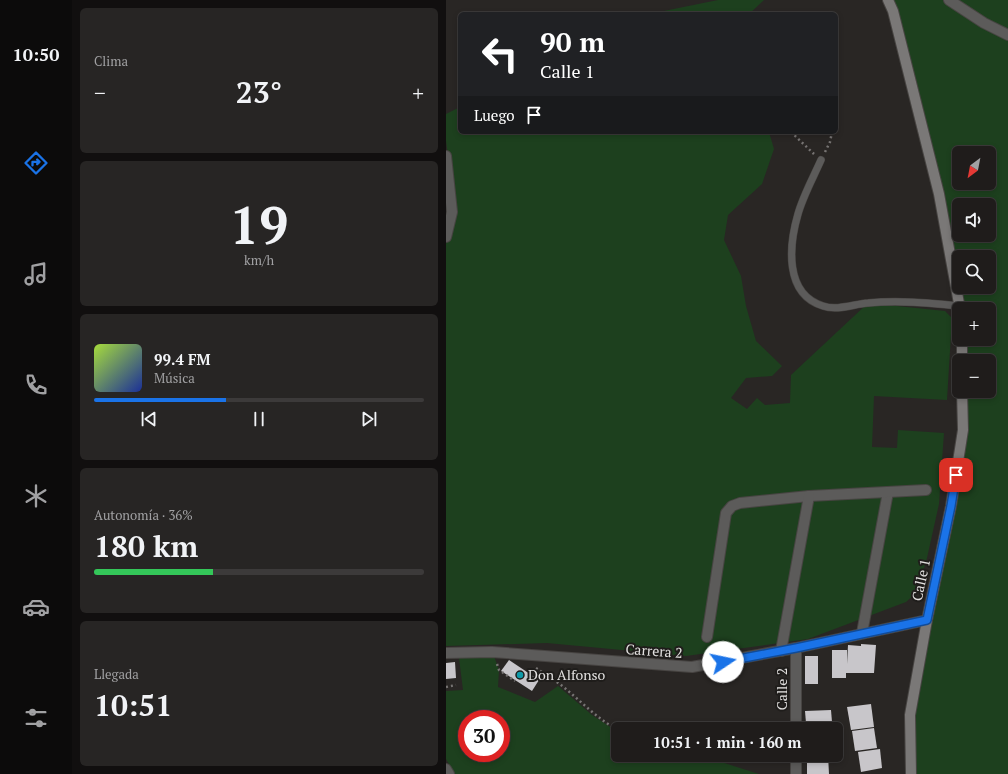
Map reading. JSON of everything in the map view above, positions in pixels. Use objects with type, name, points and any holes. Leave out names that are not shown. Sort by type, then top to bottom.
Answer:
[{"type":"main road","points":[[888,0],[893,11],[939,194],[959,302]]},
{"type":"main road","name":"Calle 1","points":[[911,774],[910,716],[927,620],[951,506],[963,430],[962,398]]},
{"type":"street","points":[[949,0],[984,23],[1008,35]]},
{"type":"street","points":[[446,156],[452,212],[446,237]]},
{"type":"street","points":[[707,637],[726,513],[732,506],[740,503],[809,496],[926,490]]},
{"type":"street","points":[[862,633],[888,492]]},
{"type":"street","points":[[781,651],[809,496]]},
{"type":"street","name":"Carrera 2","points":[[446,653],[492,652],[692,667],[796,648],[927,620]]},
{"type":"street","name":"Calle 2","points":[[796,648],[796,722]]},
{"type":"street","points":[[796,762],[796,774]]},
{"type":"street","points":[[446,769],[449,774]]},
{"type":"lane","points":[[820,160],[798,213],[792,236],[791,261],[796,283],[809,300],[824,307],[843,307],[868,303],[914,301],[952,307]]},
{"type":"path","points":[[793,134],[820,160],[830,142],[832,134]]},
{"type":"path","points":[[492,652],[499,670],[515,681]]},
{"type":"path","points":[[523,655],[528,663],[561,685],[611,725]]},
{"type":"path","points":[[446,687],[456,685]]},
{"type":"green space","points":[[718,0],[764,0],[751,12],[659,12]]},
{"type":"green space","points":[[889,0],[1008,0],[1008,774],[910,774],[907,715],[961,431],[961,398],[996,398],[996,354],[961,354],[960,346],[996,346],[996,302],[956,302],[955,294],[996,294],[996,250],[952,250],[952,271],[942,190]]},
{"type":"green space","points":[[458,108],[458,134],[770,134],[774,149],[762,184],[728,215],[724,240],[741,276],[746,306],[756,341],[782,366],[772,376],[746,378],[731,398],[747,409],[757,398],[765,405],[790,403],[791,375],[868,303],[945,311],[952,318],[947,400],[874,396],[872,447],[897,448],[898,430],[944,433],[939,504],[927,558],[917,592],[906,602],[808,639],[686,656],[547,643],[446,646],[446,236],[451,177],[446,141],[446,114]]},
{"type":"green space","points":[[494,656],[499,670],[498,687],[535,702],[558,686],[592,715],[611,727],[611,762],[721,762],[759,774],[455,774],[446,759],[446,691],[463,690],[459,658]]},
{"type":"building","points":[[861,644],[876,645],[874,673],[846,673],[846,678],[832,678],[832,650],[847,650],[847,664],[848,645],[861,646]]},
{"type":"building","points":[[805,656],[818,656],[818,684],[805,684]]},
{"type":"building","name":"Don Alfonso","points":[[509,660],[539,680],[532,691],[501,671]]},
{"type":"building","points":[[455,662],[456,678],[446,679],[446,663]]},
{"type":"building","points":[[871,704],[874,727],[851,730],[847,707]]},
{"type":"building","points":[[831,710],[832,722],[806,722],[805,711]]},
{"type":"building","points":[[874,728],[877,748],[855,751],[852,731]]},
{"type":"building","points":[[880,749],[882,768],[861,772],[858,752]]},
{"type":"building","points":[[807,762],[828,762],[829,774],[807,774]]},
{"type":"place","name":"Don Alfonso","points":[[520,675]]},
{"type":"route","points":[[723,662],[927,620],[956,475]]}]
